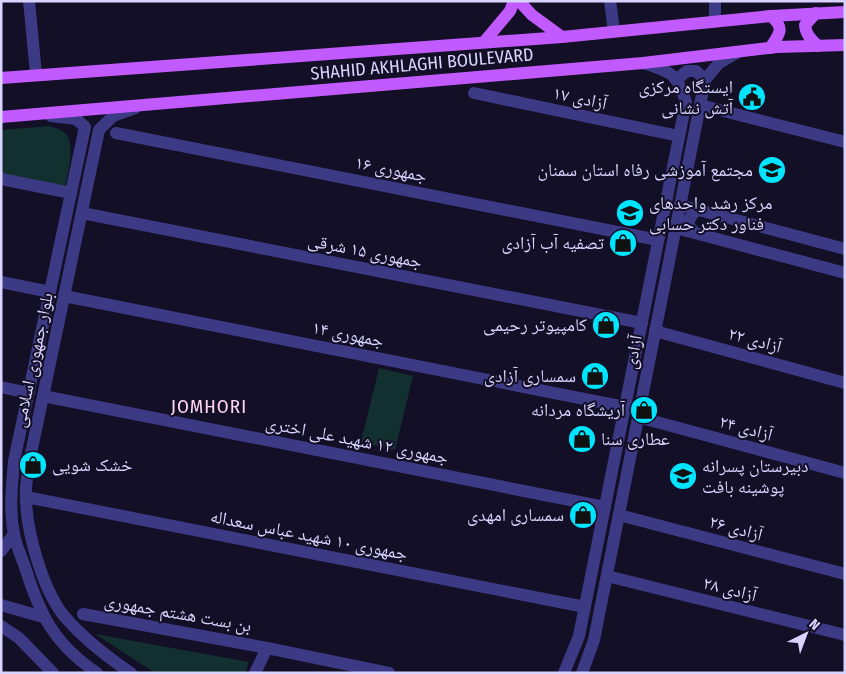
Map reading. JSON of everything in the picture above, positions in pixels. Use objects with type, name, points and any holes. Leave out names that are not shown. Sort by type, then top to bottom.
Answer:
[{"type":"main road","points":[[484,42],[510,11],[514,1]]},
{"type":"main road","points":[[519,1],[532,14],[562,37]]},
{"type":"main road","name":"SHAHID AKHLAGHI BOULEVARD","points":[[1,78],[562,37],[771,16],[845,12]]},
{"type":"main road","points":[[816,13],[805,25],[809,38],[818,46]]},
{"type":"main road","points":[[770,48],[780,28],[778,22],[771,16]]},
{"type":"main road","name":"SHAHID AKHLAGHI BOULEVARD","points":[[1,117],[644,63],[770,48],[845,45]]},
{"type":"street","points":[[29,1],[36,74]]},
{"type":"street","points":[[610,1],[614,31]]},
{"type":"street","points":[[715,1],[715,21]]},
{"type":"street","points":[[644,63],[668,71],[676,80],[687,71],[696,72],[705,80],[720,63],[738,52]]},
{"type":"street","name":"آزادی","points":[[564,673],[579,636],[585,608],[686,102],[681,87],[676,80]]},
{"type":"street","name":"آزادی","points":[[582,673],[594,640],[705,80]]},
{"type":"street","name":"آزادی ۱۷","points":[[474,94],[679,136]]},
{"type":"street","points":[[700,105],[845,142]]},
{"type":"street","points":[[41,114],[76,119],[85,127],[93,123],[100,130],[113,116],[143,106]]},
{"type":"street","name":"بلوار جمهوری اسلامی","points":[[85,127],[6,494],[14,534],[33,594],[43,617],[58,640],[97,673]]},
{"type":"street","name":"بلوار جمهوری اسلامی","points":[[100,130],[29,463],[26,497],[29,530],[47,588],[64,615],[105,656],[131,673]]},
{"type":"street","name":"جمهوری ۱۶","points":[[116,133],[658,240]]},
{"type":"street","points":[[1,179],[71,193]]},
{"type":"street","points":[[680,205],[845,249]]},
{"type":"street","points":[[695,233],[688,222],[693,213],[699,210]]},
{"type":"street","name":"جمهوری ۱۵ شرقی","points":[[82,213],[642,323]]},
{"type":"street","points":[[676,228],[845,274]]},
{"type":"street","points":[[1,282],[50,292]]},
{"type":"street","name":"جمهوری ۱۴","points":[[64,296],[625,407]]},
{"type":"street","name":"آزادی ۲۲","points":[[655,331],[845,383]]},
{"type":"street","points":[[632,372],[646,375]]},
{"type":"street","points":[[1,387],[29,393]]},
{"type":"street","name":"جمهوری ۱۲ شهید علی اختری","points":[[43,396],[605,507]]},
{"type":"street","name":"آزادی ۲۴","points":[[638,417],[845,473]]},
{"type":"street","name":"جمهوری ۱۰ شهید عباس سعداله","points":[[26,497],[585,608]]},
{"type":"street","name":"آزادی ۲۶","points":[[619,515],[845,574]]},
{"type":"street","points":[[1,551],[14,534]]},
{"type":"street","name":"آزادی ۲۸","points":[[606,576],[845,635]]},
{"type":"street","points":[[1,605],[43,617]]},
{"type":"street","name":"بن بست هشتم جمهوری","points":[[83,614],[389,673]]},
{"type":"street","points":[[1,626],[19,638],[53,673]]},
{"type":"street","name":"بن بست هشتم جمهوری","points":[[254,673],[267,648]]},
{"type":"green space","points":[[50,126],[65,133],[69,138],[71,152],[64,192],[1,177],[1,130]]},
{"type":"green space","points":[[379,368],[413,376],[395,450],[361,442]]},
{"type":"green space","points":[[95,634],[249,662],[245,673],[155,673]]},
{"type":"place","name":"ایستگاه مرکزی آتش نشانی","points":[[752,97]]},
{"type":"place","name":"مجتمع آموزشی رفاه استان سمنان","points":[[772,170]]},
{"type":"place","name":"مرکز رشد واحدهای فناور دکتر حسابی","points":[[630,213]]},
{"type":"place","name":"تصفیه آب آزادی","points":[[623,243]]},
{"type":"place","name":"کامپیوتر رحیمی","points":[[606,325]]},
{"type":"place","name":"سمساری آزادی","points":[[595,376]]},
{"type":"place","name":"آریشگاه مردانه","points":[[644,410]]},
{"type":"place","name":"عطاری سنا","points":[[582,439]]},
{"type":"place","name":"خشک شویی","points":[[33,465]]},
{"type":"place","name":"دبیرستان پسرانه پوشینه بافت","points":[[683,476]]},
{"type":"place","name":"سمساری امهدی","points":[[583,515]]},
{"type":"district","name":"JOMHORI","points":[[209,406]]}]
